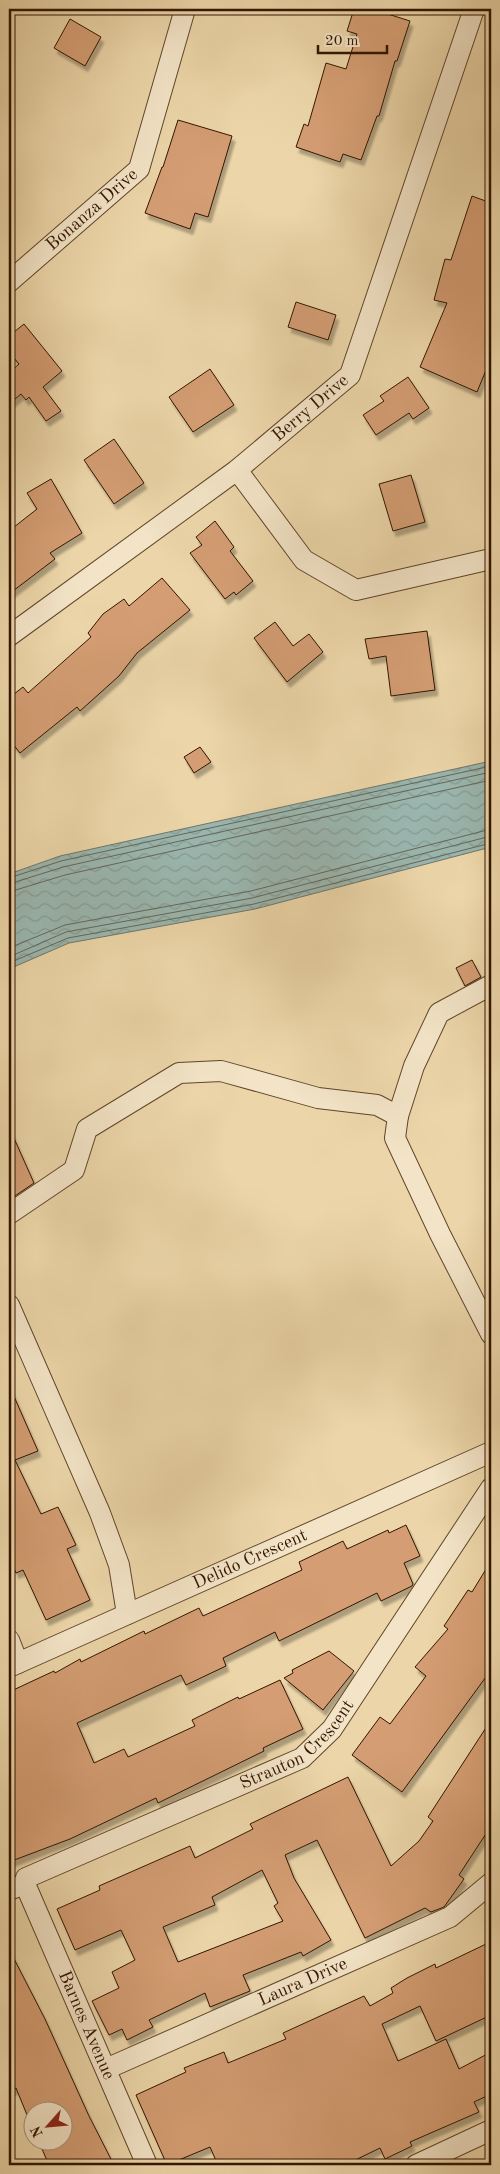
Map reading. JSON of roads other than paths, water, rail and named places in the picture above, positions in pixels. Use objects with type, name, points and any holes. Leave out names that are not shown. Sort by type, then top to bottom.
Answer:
[{"type":"street","name":"Bonanza Drive","points":[[9,282],[139,169],[185,9]]},
{"type":"street","name":"Berry Drive","points":[[9,636],[237,470],[350,375],[474,9]]},
{"type":"street","points":[[237,470],[304,560],[356,590],[491,559]]},
{"type":"street","points":[[491,985],[439,1013],[414,1066],[398,1116],[395,1138],[435,1225],[491,1334]]},
{"type":"street","points":[[9,1214],[74,1170],[87,1129],[179,1073],[221,1071],[318,1098],[377,1105],[398,1116]]},
{"type":"street","points":[[9,1305],[100,1513],[120,1565],[127,1614]]},
{"type":"street","name":"Delido Crescent","points":[[13,1665],[491,1452]]},
{"type":"street","name":"Strauton Crescent","points":[[17,1887],[26,1878],[302,1758],[332,1729],[491,1488]]},
{"type":"street","points":[[9,1640],[13,1665]]},
{"type":"street","name":"Laura Drive","points":[[106,2069],[450,1917],[491,1883]]},
{"type":"street","name":"Barnes Avenue","points":[[17,1887],[106,2069],[147,2165]]},
{"type":"street","points":[[416,2165],[491,2130]]},
{"type":"water","points":[[491,761],[491,847],[255,909],[69,943],[9,969],[9,874],[60,856]]}]
